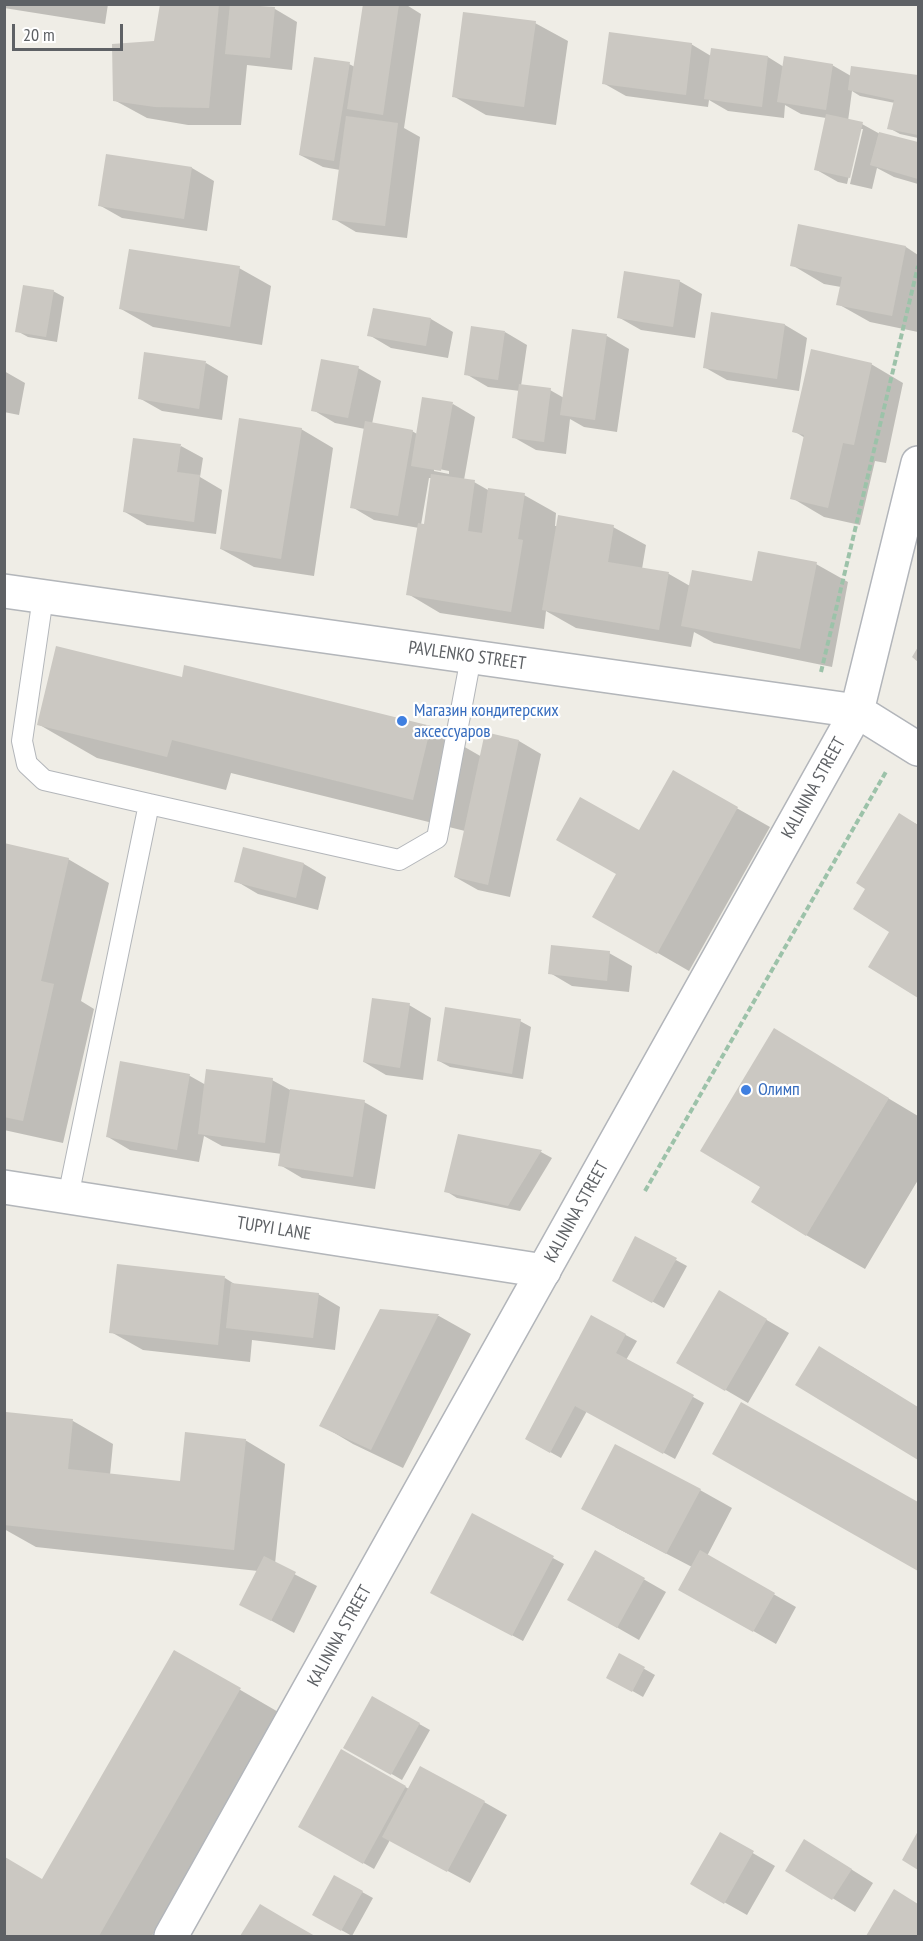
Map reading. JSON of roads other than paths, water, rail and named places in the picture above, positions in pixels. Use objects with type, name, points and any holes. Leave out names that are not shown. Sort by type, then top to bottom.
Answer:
[{"type":"main road","name":"KALININA STREET","points":[[171,1936],[857,711],[918,463]]},
{"type":"main road","name":"PAVLENKO STREET","points":[[4,591],[857,711],[918,749]]},
{"type":"main road","name":"TUPYI LANE","points":[[4,1186],[544,1271]]},
{"type":"lane","points":[[43,597],[22,741],[27,764],[44,780],[399,860],[437,838],[471,657]]},
{"type":"lane","points":[[68,1197],[149,804]]},
{"type":"place","name":"Магазин кондитерских аксессуаров","points":[[402,721]]},
{"type":"place","name":"Олимп","points":[[746,1090]]}]
